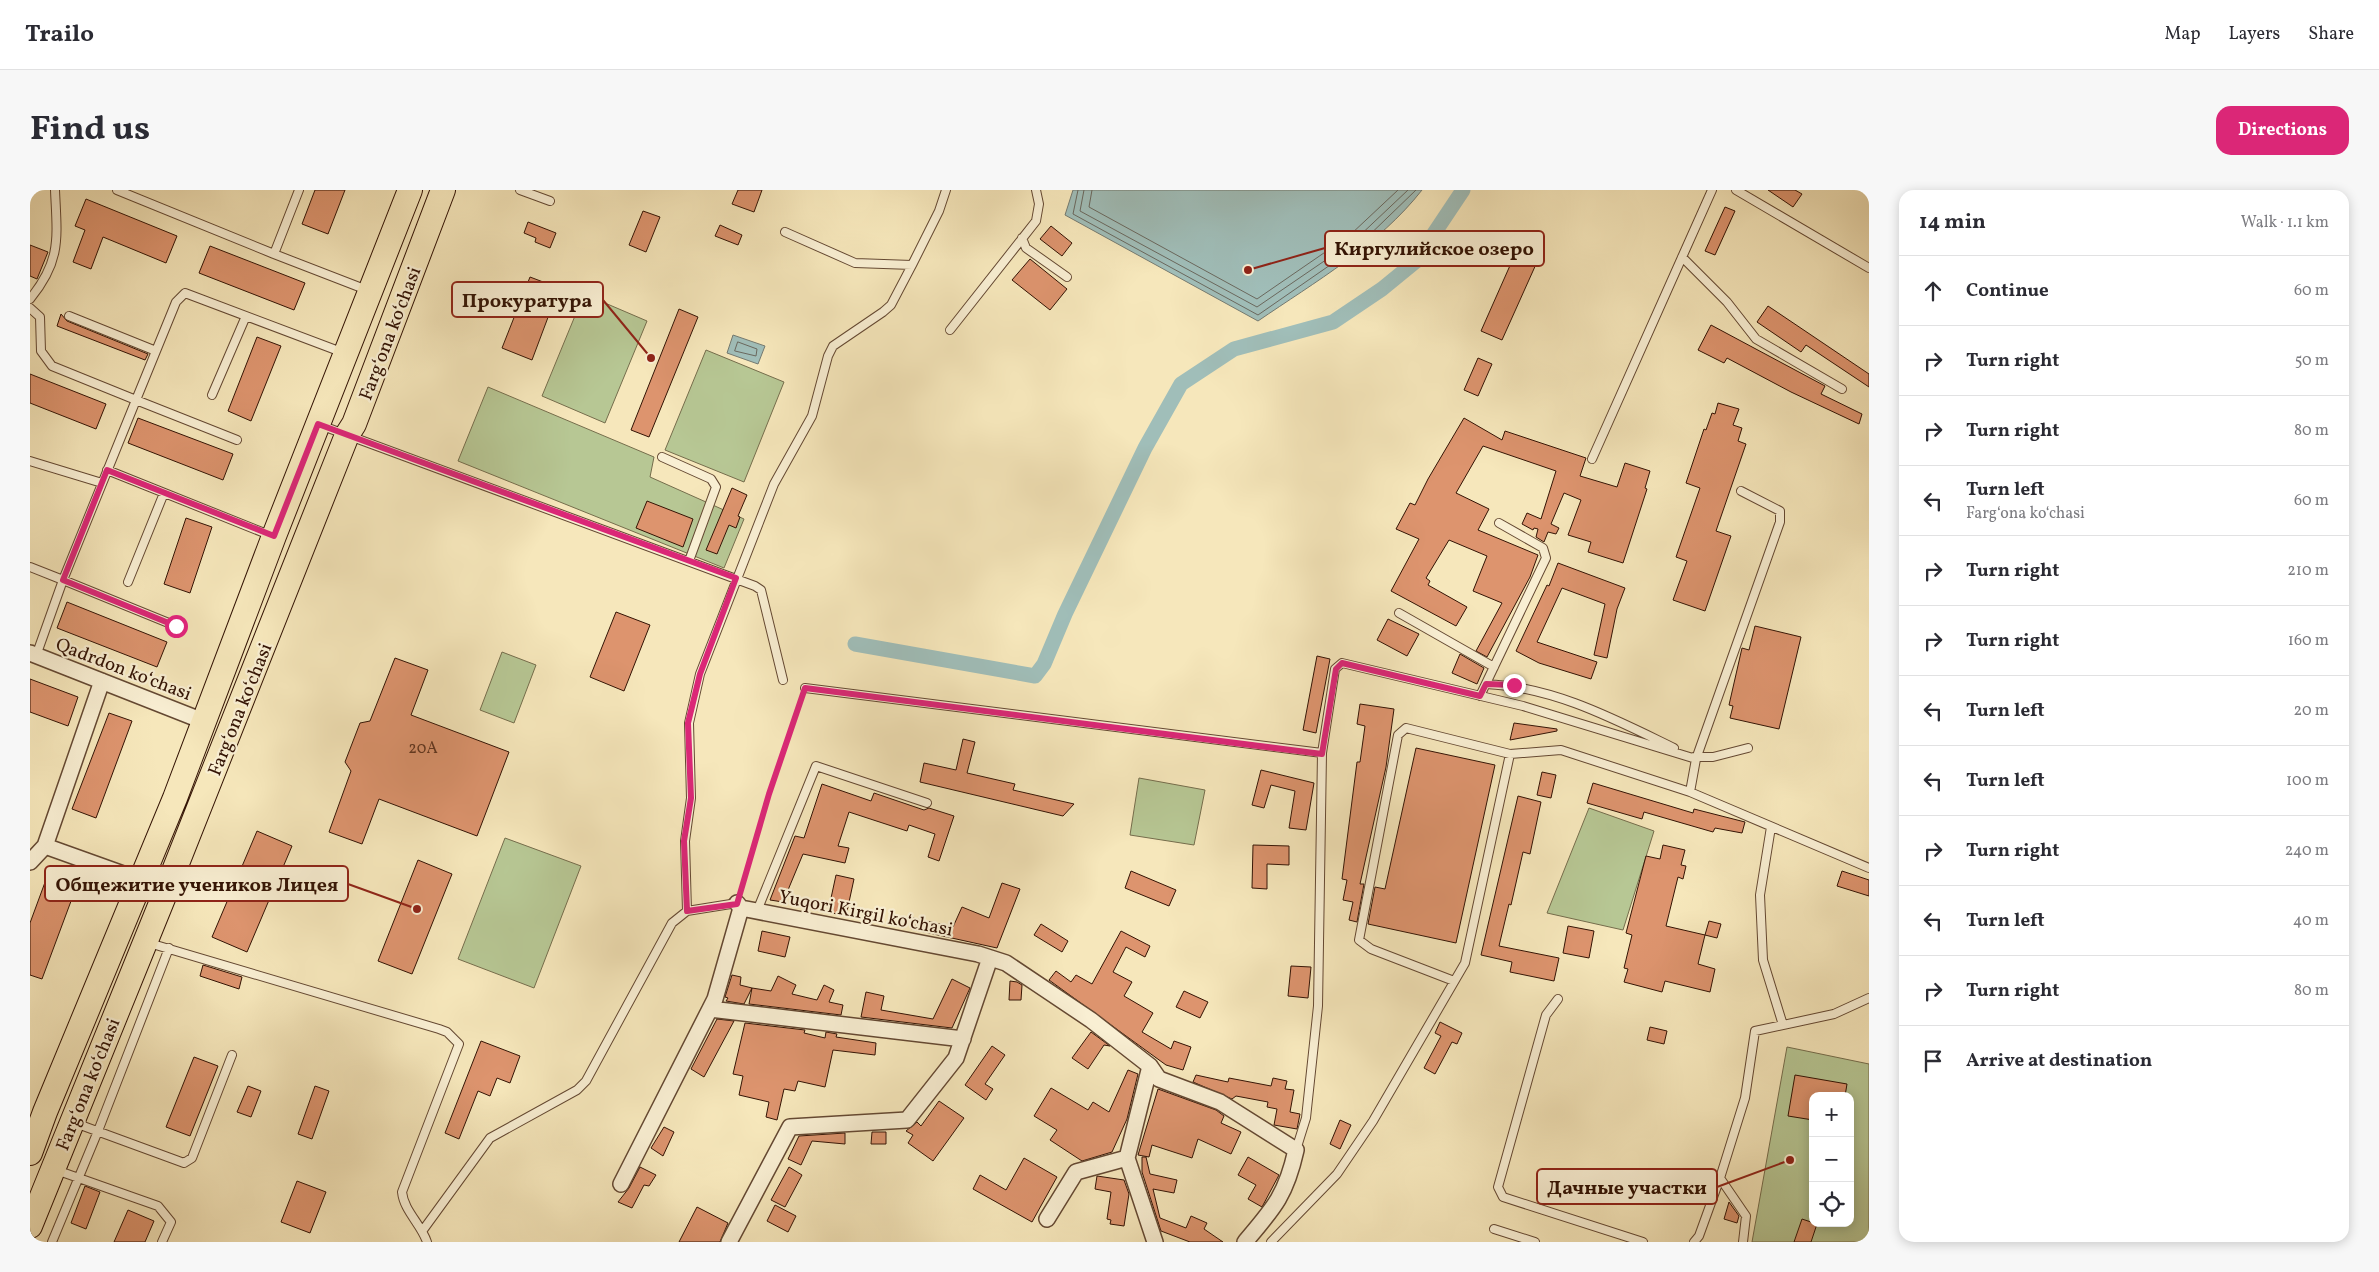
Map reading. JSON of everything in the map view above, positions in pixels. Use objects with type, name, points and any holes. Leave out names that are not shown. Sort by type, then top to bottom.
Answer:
[{"type":"main road","name":"Fargʻona koʻchasi","points":[[30,1153],[35,1126],[140,880],[410,190]]},
{"type":"main road","name":"Fargʻona koʻchasi","points":[[30,1226],[347,435],[354,424],[443,190]]},
{"type":"street","name":"Qadrdon koʻchasi","points":[[33,654],[203,721]]},
{"type":"street","points":[[30,862],[44,846],[102,681]]},
{"type":"street","points":[[44,846],[140,880]]},
{"type":"street","points":[[621,1184],[715,999],[739,906]]},
{"type":"street","name":"Yuqori Kirgil koʻchasi","points":[[739,906],[756,911],[978,954],[1006,963],[1083,1015],[1150,1066],[1159,1080],[1220,1102],[1296,1150]]},
{"type":"street","points":[[729,1242],[790,1127],[907,1120],[956,1058],[990,958]]},
{"type":"street","points":[[710,1009],[963,1039]]},
{"type":"street","points":[[1150,1066],[1127,1158],[1155,1242]]},
{"type":"street","points":[[1245,1242],[1275,1206],[1289,1178],[1296,1150]]},
{"type":"street","points":[[1047,1219],[1076,1172],[1127,1158]]},
{"type":"lane","points":[[30,298],[44,282],[58,244],[55,190]]},
{"type":"lane","points":[[117,190],[371,291]]},
{"type":"lane","points":[[274,254],[299,190]]},
{"type":"lane","points":[[520,190],[550,201]]},
{"type":"lane","points":[[687,911],[684,841],[691,798],[688,723],[700,674],[774,484],[812,416],[828,356],[833,346],[891,305],[939,211],[946,190]]},
{"type":"lane","points":[[950,330],[1036,221],[1039,204],[1036,190]]},
{"type":"lane","points":[[1592,459],[1712,190]]},
{"type":"lane","points":[[1736,190],[1869,268]]},
{"type":"lane","points":[[785,232],[855,263],[912,265]]},
{"type":"lane","points":[[1022,238],[1026,248],[1067,277]]},
{"type":"lane","points":[[1682,257],[1727,302],[1756,340],[1842,389]]},
{"type":"lane","points":[[33,654],[176,302],[186,293],[346,354]]},
{"type":"lane","points":[[30,308],[40,317],[41,351],[52,366],[237,440]]},
{"type":"lane","points":[[69,316],[156,351]]},
{"type":"lane","points":[[212,395],[246,316]]},
{"type":"lane","points":[[318,424],[755,586],[761,590],[783,680]]},
{"type":"lane","points":[[662,457],[711,479],[716,487],[689,561]]},
{"type":"lane","points":[[30,462],[102,483]]},
{"type":"lane","points":[[107,470],[274,536]]},
{"type":"lane","points":[[1690,792],[1696,759],[1780,522],[1780,511],[1741,491]]},
{"type":"lane","points":[[128,582],[164,493]]},
{"type":"lane","points":[[1480,696],[1546,558],[1543,548],[1499,523]]},
{"type":"lane","points":[[30,568],[176,626]]},
{"type":"lane","points":[[1399,613],[1494,668]]},
{"type":"lane","points":[[1296,1150],[1306,1118],[1318,1006],[1322,754],[1336,669],[1342,663],[1523,706],[1696,759],[1713,757],[1748,748]]},
{"type":"lane","points":[[1486,684],[1514,685],[1565,698],[1696,759]]},
{"type":"lane","points":[[805,688],[1322,754]]},
{"type":"lane","points":[[1454,981],[1371,949],[1359,940],[1398,735],[1406,728],[1510,754],[1561,750],[1690,792],[1869,868]]},
{"type":"lane","points":[[1271,1242],[1336,1174],[1373,1121],[1465,963],[1510,754]]},
{"type":"lane","points":[[756,911],[816,766],[927,803]]},
{"type":"lane","points":[[1771,827],[1760,895],[1763,960],[1784,1025]]},
{"type":"lane","points":[[423,1230],[490,1138],[577,1090],[586,1081],[672,923],[687,911],[739,906]]},
{"type":"lane","points":[[144,941],[439,1029],[447,1032],[459,1044],[402,1192],[403,1201],[423,1230],[427,1242]]},
{"type":"lane","points":[[52,1242],[77,1177],[98,1131],[169,948]]},
{"type":"lane","points":[[1694,1242],[1699,1236],[1720,1178],[1745,1098],[1756,1030],[1834,1014],[1869,998]]},
{"type":"lane","points":[[1558,999],[1546,1015],[1498,1187],[1503,1197],[1644,1242]]},
{"type":"lane","points":[[71,1122],[184,1163],[192,1158],[232,1055]]},
{"type":"lane","points":[[53,1168],[158,1206],[171,1222],[162,1242]]},
{"type":"lane","points":[[1720,1178],[1746,1216],[1743,1242]]},
{"type":"lane","points":[[1494,1229],[1535,1242]]},
{"type":"path","points":[[739,906],[769,794],[805,688]]},
{"type":"green space","points":[[584,294],[647,321],[605,423],[542,396]]},
{"type":"green space","points":[[706,350],[784,382],[744,482],[665,450]]},
{"type":"green space","points":[[488,387],[654,457],[650,477],[744,519],[724,568],[458,461]]},
{"type":"green space","points":[[502,652],[536,665],[514,723],[480,710]]},
{"type":"green space","points":[[1139,778],[1205,790],[1194,845],[1130,835]]},
{"type":"green space","points":[[1589,808],[1654,831],[1623,930],[1547,913]]},
{"type":"green space","points":[[505,838],[581,866],[534,988],[458,959]]},
{"type":"green space","points":[[1787,1047],[1869,1064],[1869,1242],[1752,1242]]},
{"type":"water","points":[[1073,190],[1422,190],[1386,228],[1345,262],[1258,321],[1065,215]]},
{"type":"water","points":[[733,335],[765,346],[758,364],[727,353]]},
{"type":"building","points":[[315,190],[345,190],[328,234],[302,224]]},
{"type":"building","points":[[738,190],[762,190],[754,212],[732,204]]},
{"type":"building","points":[[1768,190],[1795,190],[1802,194],[1793,207]]},
{"type":"building","points":[[86,199],[177,236],[166,263],[103,237],[91,269],[73,262],[85,230],[75,226]]},
{"type":"building","points":[[1725,207],[1735,211],[1715,255],[1705,251]]},
{"type":"building","points":[[643,211],[660,217],[646,252],[629,245]]},
{"type":"building","points":[[528,222],[556,233],[550,248],[535,242],[536,238],[524,233]]},
{"type":"building","points":[[720,225],[742,235],[738,245],[715,236]]},
{"type":"building","points":[[1051,226],[1072,243],[1062,256],[1040,239]]},
{"type":"building","points":[[30,245],[48,252],[37,279],[30,276]]},
{"type":"building","points":[[210,246],[305,283],[294,310],[199,273]]},
{"type":"building","points":[[1516,252],[1537,262],[1502,340],[1481,331]]},
{"type":"building","points":[[1030,259],[1067,289],[1050,310],[1012,280]]},
{"type":"building","points":[[530,277],[559,288],[532,360],[502,348]]},
{"type":"building","points":[[1768,306],[1869,374],[1869,387],[1806,345],[1801,352],[1757,322]]},
{"type":"building","points":[[679,309],[698,317],[649,437],[631,430]]},
{"type":"building","points":[[61,314],[67,321],[148,354],[145,360],[57,326]]},
{"type":"building","points":[[1711,325],[1825,386],[1821,394],[1862,414],[1859,424],[1791,392],[1727,358],[1724,363],[1698,350]]},
{"type":"building","points":[[257,337],[281,346],[251,421],[228,411]]},
{"type":"building","points":[[1478,358],[1492,364],[1478,396],[1464,390]]},
{"type":"building","points":[[30,374],[106,404],[96,429],[30,403]]},
{"type":"building","points":[[1718,403],[1739,409],[1733,425],[1742,428],[1738,441],[1746,444],[1716,531],[1731,536],[1705,611],[1673,600],[1687,561],[1676,557],[1700,488],[1686,483],[1704,429],[1706,430],[1712,413],[1715,414]]},
{"type":"building","points":[[138,418],[233,454],[223,480],[128,443]]},
{"type":"building","points":[[1464,418],[1502,440],[1505,431],[1586,458],[1580,476],[1617,487],[1625,463],[1650,471],[1645,488],[1647,489],[1623,563],[1588,552],[1591,542],[1568,535],[1581,500],[1564,493],[1551,524],[1559,528],[1556,534],[1548,532],[1544,542],[1536,537],[1538,529],[1534,528],[1533,530],[1522,524],[1527,513],[1541,519],[1556,471],[1483,446],[1456,493],[1489,509],[1478,530],[1538,555],[1530,577],[1487,657],[1476,651],[1502,603],[1473,591],[1487,556],[1449,540],[1426,578],[1430,581],[1428,585],[1467,607],[1456,626],[1391,591],[1419,539],[1396,529],[1410,503],[1415,505]]},
{"type":"building","points":[[732,488],[747,495],[738,516],[740,517],[736,528],[729,525],[717,554],[706,550]]},
{"type":"building","points":[[647,501],[693,519],[683,547],[636,528]]},
{"type":"building","points":[[186,518],[212,527],[190,593],[164,584]]},
{"type":"building","points":[[1558,563],[1625,588],[1617,609],[1607,658],[1594,655],[1605,604],[1562,588],[1537,642],[1597,662],[1591,679],[1539,663],[1516,651],[1547,585],[1549,586]]},
{"type":"building","points":[[67,602],[167,642],[157,667],[57,628]]},
{"type":"building","points":[[616,612],[650,625],[624,691],[590,677]]},
{"type":"building","points":[[1388,619],[1419,634],[1407,656],[1377,640]]},
{"type":"building","points":[[1755,626],[1801,637],[1779,729],[1730,718],[1733,706],[1729,705],[1742,648],[1749,650]]},
{"type":"building","points":[[1460,654],[1484,668],[1477,684],[1452,673]]},
{"type":"building","points":[[1317,656],[1330,659],[1316,733],[1303,730]]},
{"type":"building","points":[[395,658],[428,670],[411,715],[509,752],[477,836],[379,799],[362,844],[329,832],[351,771],[345,762],[360,723],[370,721]]},
{"type":"building","points":[[30,679],[78,697],[68,726],[30,712]]},
{"type":"building","points":[[1360,704],[1394,709],[1386,767],[1360,884],[1364,884],[1357,922],[1349,920],[1353,902],[1343,900],[1347,880],[1342,879],[1357,762],[1360,762],[1365,726],[1357,724]]},
{"type":"building","points":[[109,713],[132,721],[96,818],[72,809]]},
{"type":"building","points":[[1514,723],[1557,729],[1557,731],[1510,740]]},
{"type":"building","points":[[963,739],[975,742],[967,773],[1015,784],[1013,790],[1074,804],[1063,816],[920,782],[924,763],[956,770]]},
{"type":"building","points":[[1416,748],[1495,765],[1456,943],[1368,924],[1375,887],[1385,889]]},
{"type":"building","points":[[1261,770],[1314,783],[1306,830],[1289,828],[1295,791],[1271,785],[1264,808],[1252,805]]},
{"type":"building","points":[[1542,772],[1556,775],[1551,798],[1537,795]]},
{"type":"building","points":[[1593,783],[1693,813],[1694,809],[1745,822],[1742,833],[1715,828],[1713,832],[1644,812],[1642,819],[1587,803]]},
{"type":"building","points":[[822,784],[871,801],[874,793],[924,810],[929,808],[954,816],[939,861],[928,857],[935,834],[909,825],[907,831],[849,812],[838,846],[849,848],[845,863],[803,854],[783,902],[770,900],[795,836],[804,838]]},
{"type":"building","points":[[1518,796],[1541,802],[1530,854],[1523,852],[1499,946],[1559,958],[1554,981],[1510,972],[1512,962],[1481,955]]},
{"type":"building","points":[[257,831],[292,846],[247,952],[212,937]]},
{"type":"building","points":[[1253,845],[1289,846],[1289,865],[1267,864],[1267,889],[1252,888]]},
{"type":"building","points":[[1663,845],[1685,850],[1681,865],[1686,866],[1683,879],[1678,877],[1666,926],[1705,935],[1698,964],[1715,969],[1710,992],[1665,981],[1662,992],[1624,982],[1628,969],[1624,968],[1632,935],[1626,933],[1646,856],[1660,859]]},
{"type":"building","points":[[418,860],[452,874],[412,974],[378,961]]},
{"type":"building","points":[[51,866],[80,877],[42,979],[30,975],[30,923]]},
{"type":"building","points":[[1131,871],[1176,890],[1169,906],[1125,888]]},
{"type":"building","points":[[1842,871],[1869,880],[1869,896],[1837,886]]},
{"type":"building","points":[[836,875],[854,879],[846,916],[828,912]]},
{"type":"building","points":[[1002,883],[1020,889],[997,948],[911,929],[913,918],[953,927],[962,907],[989,918]]},
{"type":"building","points":[[1709,921],[1721,924],[1717,938],[1705,935]]},
{"type":"building","points":[[1041,924],[1068,941],[1062,952],[1034,935]]},
{"type":"building","points":[[1568,926],[1594,931],[1589,958],[1563,953]]},
{"type":"building","points":[[762,931],[790,937],[785,957],[758,951]]},
{"type":"building","points":[[1121,931],[1150,946],[1145,957],[1126,947],[1113,972],[1132,982],[1124,996],[1153,1013],[1142,1032],[1171,1049],[1174,1041],[1191,1047],[1183,1070],[1166,1065],[1049,980],[1056,971],[1071,982],[1076,975],[1092,984]]},
{"type":"building","points":[[203,965],[242,977],[239,989],[200,976]]},
{"type":"building","points":[[1291,966],[1311,967],[1308,998],[1288,996]]},
{"type":"building","points":[[732,975],[741,977],[740,985],[752,988],[744,1004],[726,1001],[728,998],[725,997]]},
{"type":"building","points":[[778,976],[796,985],[792,994],[817,1000],[824,985],[834,990],[829,1002],[843,1005],[841,1015],[749,1004],[752,988],[771,991]]},
{"type":"building","points":[[952,979],[970,988],[952,1028],[861,1017],[866,992],[884,996],[881,1010],[933,1019]]},
{"type":"building","points":[[1010,981],[1022,985],[1021,1000],[1009,1000]]},
{"type":"building","points":[[1184,991],[1208,1002],[1200,1018],[1176,1007]]},
{"type":"building","points":[[717,1019],[734,1021],[704,1077],[691,1069]]},
{"type":"building","points":[[1440,1022],[1462,1033],[1457,1044],[1452,1042],[1435,1074],[1424,1068],[1441,1036],[1435,1033]]},
{"type":"building","points":[[745,1023],[805,1030],[804,1033],[825,1038],[826,1032],[837,1034],[836,1037],[876,1043],[875,1055],[833,1050],[825,1087],[798,1081],[795,1091],[784,1089],[777,1120],[766,1117],[769,1102],[739,1095],[743,1076],[733,1074]]},
{"type":"building","points":[[1650,1027],[1667,1031],[1664,1044],[1647,1040]]},
{"type":"building","points":[[1091,1032],[1110,1046],[1104,1045],[1088,1069],[1072,1058]]},
{"type":"building","points":[[481,1041],[520,1056],[510,1083],[497,1078],[490,1096],[478,1091],[459,1139],[445,1133]]},
{"type":"building","points":[[992,1046],[1005,1055],[985,1084],[993,1089],[986,1100],[965,1085]]},
{"type":"building","points":[[194,1057],[218,1066],[190,1136],[166,1127]]},
{"type":"building","points":[[1128,1070],[1138,1074],[1127,1119],[1112,1152],[1082,1161],[1050,1140],[1057,1130],[1034,1116],[1051,1088],[1088,1110],[1093,1102],[1109,1112]]},
{"type":"building","points":[[1196,1075],[1228,1082],[1229,1078],[1271,1086],[1273,1078],[1287,1081],[1285,1089],[1294,1090],[1290,1112],[1300,1114],[1297,1129],[1274,1125],[1277,1109],[1267,1107],[1268,1102],[1236,1096],[1232,1099],[1193,1082]]},
{"type":"building","points":[[1795,1075],[1847,1084],[1846,1092],[1809,1092],[1809,1119],[1788,1116]]},
{"type":"building","points":[[248,1086],[261,1091],[251,1117],[237,1112]]},
{"type":"building","points":[[315,1086],[329,1091],[312,1139],[298,1134]]},
{"type":"building","points":[[1158,1089],[1216,1110],[1224,1116],[1221,1123],[1241,1132],[1231,1154],[1198,1139],[1192,1158],[1152,1145],[1149,1157],[1138,1155]]},
{"type":"building","points":[[939,1101],[964,1118],[933,1161],[908,1143],[913,1135],[906,1131],[917,1122],[921,1126]]},
{"type":"building","points":[[1340,1120],[1351,1125],[1340,1149],[1330,1144]]},
{"type":"building","points":[[664,1127],[674,1132],[663,1156],[651,1148]]},
{"type":"building","points":[[872,1132],[886,1132],[886,1144],[871,1144]]},
{"type":"building","points":[[845,1133],[845,1144],[812,1141],[801,1165],[788,1159],[799,1136]]},
{"type":"building","points":[[1142,1157],[1146,1157],[1150,1174],[1177,1180],[1174,1193],[1153,1189],[1160,1218],[1186,1228],[1191,1216],[1207,1223],[1204,1229],[1223,1242],[1190,1242],[1161,1231],[1142,1172]]},
{"type":"building","points":[[1248,1157],[1279,1175],[1262,1207],[1248,1199],[1256,1185],[1238,1175]]},
{"type":"building","points":[[1024,1158],[1057,1177],[1032,1222],[973,1189],[980,1175],[1006,1190]]},
{"type":"building","points":[[640,1167],[656,1175],[649,1186],[644,1185],[632,1208],[618,1202],[629,1188]]},
{"type":"building","points":[[789,1167],[802,1175],[785,1207],[771,1200]]},
{"type":"building","points":[[1097,1176],[1124,1180],[1129,1194],[1124,1226],[1110,1224],[1111,1220],[1107,1219],[1111,1192],[1095,1189]]},
{"type":"building","points":[[297,1181],[326,1192],[310,1233],[281,1222]]},
{"type":"building","points":[[85,1186],[100,1192],[86,1229],[71,1223]]},
{"type":"building","points":[[1729,1202],[1739,1216],[1737,1223],[1724,1219]]},
{"type":"building","points":[[775,1205],[796,1216],[788,1232],[767,1221]]},
{"type":"building","points":[[697,1207],[728,1223],[720,1242],[679,1242]]},
{"type":"building","points":[[128,1210],[154,1221],[145,1242],[114,1242]]},
{"type":"building","points":[[1802,1219],[1809,1221],[1809,1227],[1816,1227],[1811,1242],[1794,1242]]},
{"type":"waterway","points":[[855,644],[1035,676],[1044,664],[1065,614],[1145,448],[1181,384],[1234,349],[1333,322],[1382,289],[1415,262],[1463,190]]},
{"type":"place","name":"Киргулийское озеро","points":[[1248,270]]},
{"type":"place","name":"Прокуратура","points":[[651,358]]},
{"type":"place","name":"Общежитие учеников Лицея","points":[[417,909]]},
{"type":"place","name":"Дачные участки","points":[[1790,1160]]},
{"type":"route","points":[[176,626],[63,580],[107,470],[274,536],[318,424],[736,578],[700,674],[688,723],[691,798],[684,841],[687,911],[737,904],[769,794],[805,688],[1322,754],[1336,669],[1342,663],[1480,696],[1486,684],[1514,685]]}]
